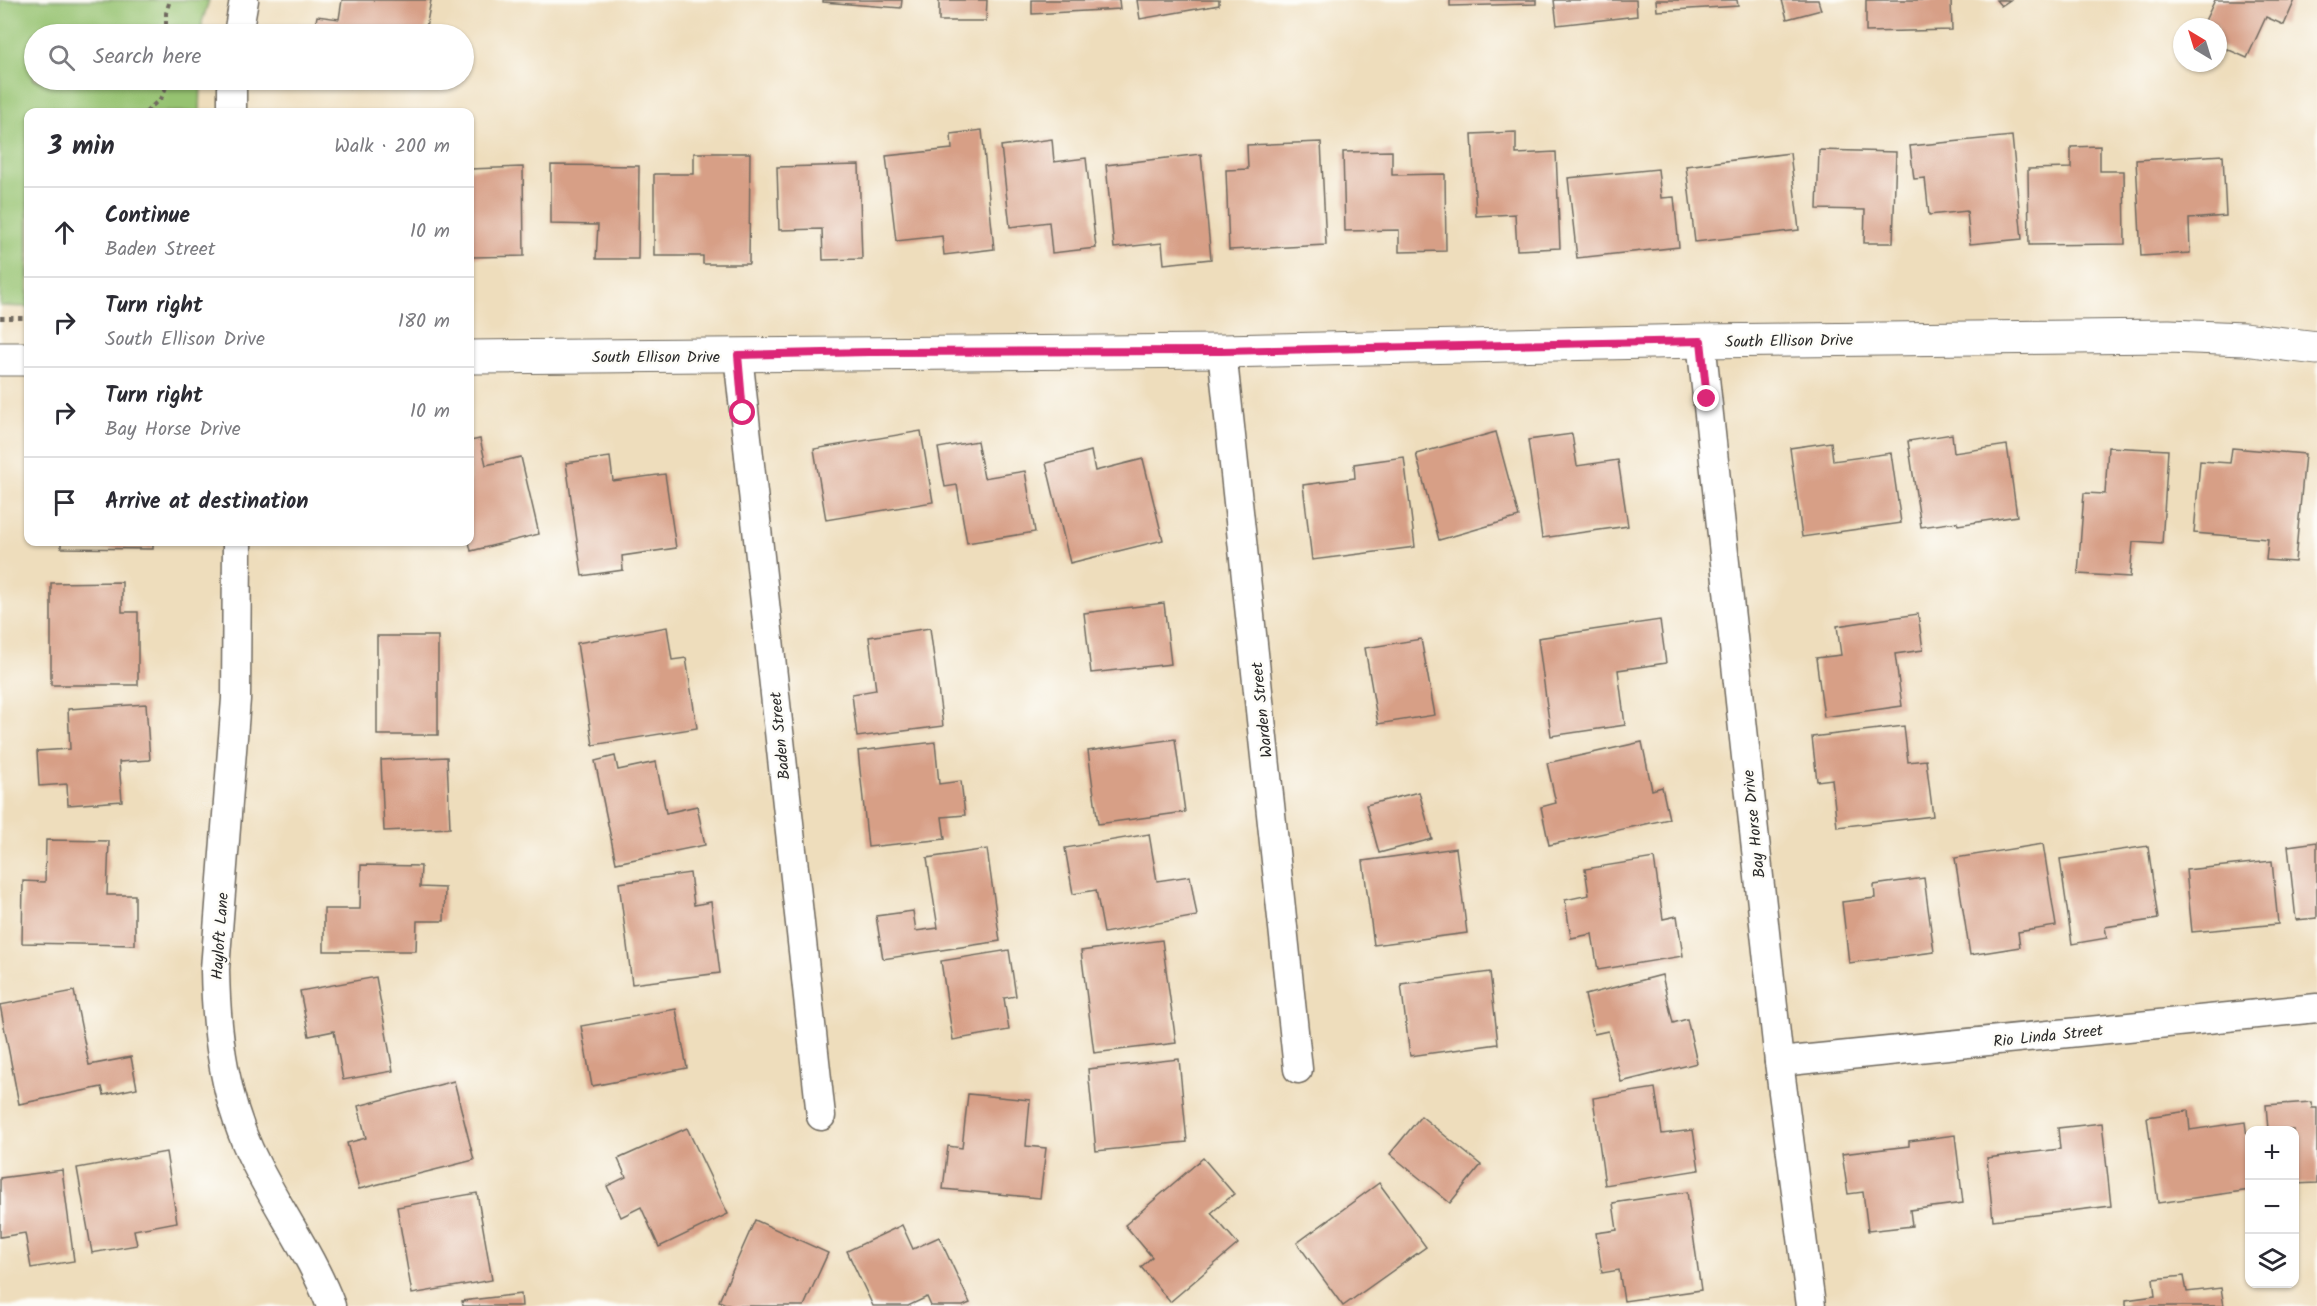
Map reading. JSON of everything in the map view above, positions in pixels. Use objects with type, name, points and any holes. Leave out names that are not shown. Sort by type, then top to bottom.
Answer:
[{"type":"street","points":[[240,24],[244,0]]},
{"type":"street","points":[[232,90],[232,108]]},
{"type":"street","name":"South Ellison Drive","points":[[474,357],[869,352],[1222,351],[1701,341],[2169,336],[2244,339],[2317,348]]},
{"type":"street","name":"Bay Horse Drive","points":[[1701,341],[1779,1062],[1811,1306]]},
{"type":"street","name":"Warden Street","points":[[1222,351],[1298,1069]]},
{"type":"street","name":"Baden Street","points":[[738,355],[821,1116]]},
{"type":"street","points":[[0,359],[24,359]]},
{"type":"street","name":"Hayloft Lane","points":[[237,546],[236,699],[215,969],[220,1048],[239,1128],[255,1162],[312,1262],[322,1304]]},
{"type":"street","name":"Rio Linda Street","points":[[1779,1062],[2317,1008]]},
{"type":"path","points":[[166,24],[166,13],[170,0]]},
{"type":"path","points":[[150,108],[162,97],[165,90]]},
{"type":"path","points":[[0,318],[24,318]]},
{"type":"green space","points":[[0,0],[209,0],[202,24],[24,24],[24,90],[201,90],[200,108],[24,108],[24,307],[0,306]]},
{"type":"building","points":[[342,0],[431,0],[427,24],[316,24],[317,16],[339,19]]},
{"type":"building","points":[[823,0],[902,0],[901,8],[823,2]]},
{"type":"building","points":[[939,0],[987,0],[986,21],[939,21]]},
{"type":"building","points":[[1032,0],[1119,0],[1120,9],[1032,14]]},
{"type":"building","points":[[1137,0],[1219,0],[1219,5],[1140,19]]},
{"type":"building","points":[[1450,0],[1536,0],[1536,4],[1450,6]]},
{"type":"building","points":[[1554,0],[1636,0],[1637,16],[1557,25]]},
{"type":"building","points":[[1656,0],[1737,0],[1738,6],[1657,11]]},
{"type":"building","points":[[1782,0],[1818,0],[1821,10],[1787,19]]},
{"type":"building","points":[[1866,0],[1951,0],[1952,30],[1866,32]]},
{"type":"building","points":[[1996,0],[2010,0],[2001,6]]},
{"type":"building","points":[[2215,0],[2295,0],[2284,25],[2266,17],[2247,58],[2227,49],[2227,18],[2206,18]]},
{"type":"building","points":[[982,130],[994,249],[944,255],[942,236],[896,241],[886,156],[952,149],[951,134]]},
{"type":"building","points":[[1516,132],[1516,154],[1556,152],[1560,248],[1517,250],[1515,214],[1476,216],[1472,134]]},
{"type":"building","points":[[2012,136],[2022,239],[1970,244],[1967,211],[1929,215],[1925,178],[1914,179],[1910,146]]},
{"type":"building","points":[[1052,139],[1054,162],[1086,158],[1096,248],[1052,253],[1049,222],[1010,227],[1001,146]]},
{"type":"building","points":[[1321,142],[1326,245],[1229,250],[1226,170],[1248,169],[1247,145]]},
{"type":"building","points":[[2100,146],[2100,171],[2124,171],[2125,244],[2029,245],[2028,169],[2071,168],[2071,147]]},
{"type":"building","points":[[1819,150],[1896,152],[1893,243],[1864,243],[1865,210],[1817,209]]},
{"type":"building","points":[[1392,151],[1392,175],[1445,174],[1446,251],[1399,252],[1399,230],[1345,231],[1343,152]]},
{"type":"building","points":[[694,153],[750,153],[749,264],[703,264],[703,256],[654,256],[654,174],[694,174]]},
{"type":"building","points":[[1790,153],[1799,230],[1695,242],[1686,166]]},
{"type":"building","points":[[1201,154],[1211,259],[1164,264],[1162,243],[1114,248],[1106,165]]},
{"type":"building","points":[[2223,155],[2226,216],[2189,219],[2190,253],[2141,256],[2136,160]]},
{"type":"building","points":[[551,165],[639,166],[638,259],[596,259],[598,225],[551,224]]},
{"type":"building","points":[[859,165],[862,259],[823,260],[822,229],[779,230],[777,167]]},
{"type":"building","points":[[523,167],[524,256],[474,257],[474,169]]},
{"type":"building","points":[[1658,169],[1661,198],[1674,197],[1679,247],[1577,258],[1568,178]]},
{"type":"building","points":[[921,431],[933,502],[826,520],[814,449]]},
{"type":"building","points":[[1496,432],[1519,517],[1439,540],[1416,454]]},
{"type":"building","points":[[1572,434],[1577,466],[1618,460],[1628,526],[1542,538],[1528,440]]},
{"type":"building","points":[[1952,434],[1954,453],[2007,445],[2017,516],[1958,525],[1957,522],[1921,527],[1908,441]]},
{"type":"building","points":[[480,439],[486,465],[521,457],[539,534],[471,551],[470,546],[474,546],[474,440]]},
{"type":"building","points":[[977,441],[984,478],[1025,471],[1035,532],[967,543],[957,485],[945,487],[938,448]]},
{"type":"building","points":[[1831,442],[1833,461],[1891,453],[1901,523],[1802,537],[1790,448]]},
{"type":"building","points":[[2108,447],[2168,450],[2162,544],[2133,542],[2130,577],[2078,574],[2084,493],[2105,494]]},
{"type":"building","points":[[2232,448],[2305,454],[2295,562],[2266,560],[2268,539],[2194,533],[2200,461],[2230,463]]},
{"type":"building","points":[[1091,451],[1095,471],[1143,459],[1163,540],[1070,563],[1046,463]]},
{"type":"building","points":[[610,457],[613,481],[665,474],[676,548],[622,556],[623,570],[582,576],[566,463]]},
{"type":"building","points":[[1404,457],[1415,547],[1312,560],[1303,485],[1355,478],[1354,464]]},
{"type":"building","points":[[61,546],[153,546],[153,549],[61,548]]},
{"type":"building","points":[[122,582],[122,612],[138,612],[138,685],[51,685],[51,583]]},
{"type":"building","points":[[1164,603],[1171,664],[1091,673],[1084,613]]},
{"type":"building","points":[[1918,614],[1923,650],[1895,654],[1902,706],[1824,717],[1816,658],[1841,655],[1837,626]]},
{"type":"building","points":[[1660,620],[1666,663],[1618,670],[1625,725],[1551,736],[1538,638]]},
{"type":"building","points":[[667,627],[672,660],[686,658],[697,728],[593,745],[577,643]]},
{"type":"building","points":[[930,628],[943,726],[857,737],[852,694],[876,690],[869,637]]},
{"type":"building","points":[[377,636],[438,636],[438,735],[377,735]]},
{"type":"building","points":[[1421,639],[1435,715],[1378,724],[1365,648]]},
{"type":"building","points":[[146,704],[150,760],[119,762],[122,801],[68,805],[67,784],[39,786],[37,751],[70,749],[68,709]]},
{"type":"building","points":[[1904,726],[1908,762],[1926,760],[1933,816],[1837,827],[1832,779],[1817,781],[1812,737]]},
{"type":"building","points":[[1175,739],[1185,812],[1098,824],[1088,751]]},
{"type":"building","points":[[935,742],[939,784],[961,781],[965,815],[942,817],[945,839],[868,847],[858,751]]},
{"type":"building","points":[[1642,742],[1652,790],[1662,787],[1669,819],[1549,845],[1541,807],[1556,803],[1547,763]]},
{"type":"building","points":[[615,756],[618,770],[656,762],[666,813],[697,806],[705,845],[616,863],[595,761]]},
{"type":"building","points":[[447,757],[450,828],[384,831],[381,760]]},
{"type":"building","points":[[1419,792],[1432,839],[1379,853],[1366,805]]},
{"type":"building","points":[[1149,834],[1157,881],[1190,876],[1197,916],[1104,933],[1096,890],[1073,894],[1065,848]]},
{"type":"building","points":[[46,840],[109,841],[107,895],[135,895],[135,945],[22,943],[23,881],[45,882]]},
{"type":"building","points":[[2317,842],[2317,918],[2296,920],[2288,846]]},
{"type":"building","points":[[2043,844],[2056,926],[2018,932],[2020,947],[1970,955],[1955,858]]},
{"type":"building","points":[[2148,846],[2158,919],[2105,927],[2107,938],[2072,944],[2060,859]]},
{"type":"building","points":[[1456,848],[1467,933],[1374,945],[1363,861]]},
{"type":"building","points":[[987,849],[1000,941],[883,959],[876,916],[913,911],[916,931],[938,928],[927,858]]},
{"type":"building","points":[[1654,858],[1663,919],[1677,916],[1683,956],[1598,970],[1592,934],[1571,938],[1565,900],[1589,895],[1585,869]]},
{"type":"building","points":[[2272,861],[2278,924],[2192,932],[2186,870]]},
{"type":"building","points":[[361,865],[421,866],[420,887],[445,888],[444,921],[417,921],[416,951],[324,951],[324,909],[360,909]]},
{"type":"building","points":[[690,873],[694,905],[711,902],[720,973],[632,984],[619,883]]},
{"type":"building","points":[[1924,878],[1934,952],[1849,963],[1842,902],[1875,898],[1874,885]]},
{"type":"building","points":[[1162,940],[1176,1043],[1094,1053],[1081,951]]},
{"type":"building","points":[[1009,950],[1016,996],[1004,998],[1009,1030],[953,1040],[941,961]]},
{"type":"building","points":[[1490,972],[1498,1044],[1410,1056],[1401,984]]},
{"type":"building","points":[[1662,975],[1673,1023],[1687,1019],[1697,1063],[1621,1082],[1608,1031],[1594,1034],[1585,995]]},
{"type":"building","points":[[376,977],[393,1071],[343,1080],[334,1031],[309,1036],[300,991]]},
{"type":"building","points":[[74,991],[89,1065],[131,1057],[137,1088],[104,1095],[102,1087],[19,1104],[0,1005]]},
{"type":"building","points":[[676,1009],[687,1068],[592,1086],[581,1026]]},
{"type":"building","points":[[1179,1059],[1187,1142],[1096,1151],[1088,1069]]},
{"type":"building","points":[[454,1081],[474,1160],[359,1189],[347,1143],[366,1138],[358,1106]]},
{"type":"building","points":[[1655,1088],[1662,1134],[1693,1130],[1699,1170],[1605,1185],[1593,1098]]},
{"type":"building","points":[[968,1094],[1030,1100],[1026,1146],[1046,1148],[1040,1198],[943,1189],[948,1146],[962,1148]]},
{"type":"building","points":[[2311,1102],[2312,1108],[2317,1108],[2317,1183],[2299,1184],[2299,1126],[2268,1126],[2266,1105]]},
{"type":"building","points":[[2188,1111],[2190,1130],[2245,1122],[2245,1191],[2158,1203],[2147,1117]]},
{"type":"building","points":[[1421,1116],[1481,1165],[1450,1203],[1390,1154]]},
{"type":"building","points":[[2102,1123],[2111,1206],[1993,1220],[1987,1158],[2060,1149],[2058,1128]]},
{"type":"building","points":[[687,1128],[728,1214],[659,1247],[641,1207],[621,1217],[607,1186],[626,1177],[618,1159]]},
{"type":"building","points":[[1955,1135],[1963,1203],[1910,1210],[1912,1226],[1868,1231],[1863,1192],[1848,1194],[1842,1154],[1909,1146],[1909,1141]]},
{"type":"building","points":[[166,1152],[177,1222],[134,1230],[137,1245],[92,1253],[77,1168]]},
{"type":"building","points":[[1203,1158],[1234,1194],[1211,1213],[1238,1244],[1170,1302],[1141,1267],[1152,1257],[1125,1225]]},
{"type":"building","points":[[62,1170],[74,1261],[31,1268],[25,1233],[0,1237],[0,1178]]},
{"type":"building","points":[[1379,1183],[1426,1247],[1343,1306],[1297,1243]]},
{"type":"building","points":[[1687,1192],[1701,1290],[1624,1301],[1619,1270],[1602,1273],[1596,1233],[1617,1230],[1613,1203]]},
{"type":"building","points":[[477,1193],[492,1280],[412,1294],[397,1207]]},
{"type":"building","points":[[755,1220],[828,1253],[804,1306],[731,1306],[719,1301]]},
{"type":"building","points":[[902,1225],[913,1249],[939,1237],[970,1303],[963,1306],[931,1306],[927,1297],[908,1306],[873,1306],[847,1251]]},
{"type":"building","points":[[2184,1276],[2187,1292],[2221,1288],[2224,1306],[2126,1306],[2126,1300],[2155,1296],[2153,1279]]},
{"type":"building","points":[[521,1294],[522,1306],[463,1306],[462,1301]]},
{"type":"route","points":[[743,413],[738,355],[869,352],[1222,351],[1701,341],[1707,399]]}]
